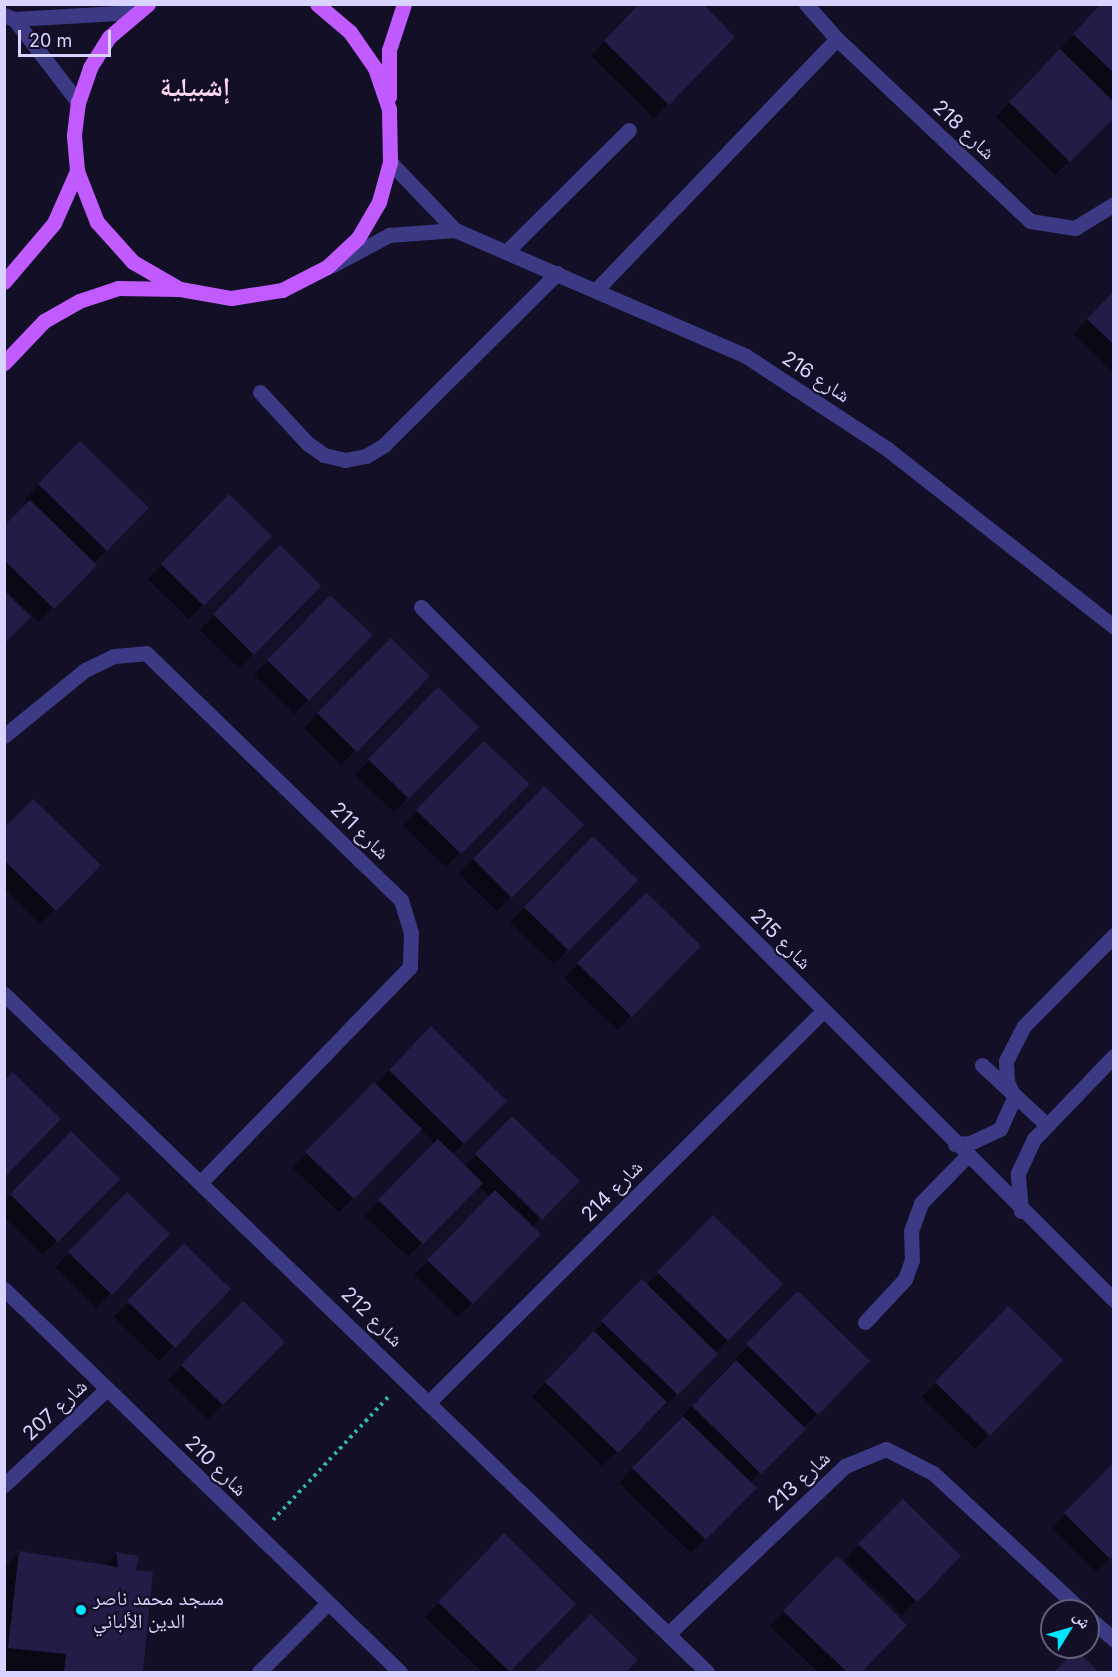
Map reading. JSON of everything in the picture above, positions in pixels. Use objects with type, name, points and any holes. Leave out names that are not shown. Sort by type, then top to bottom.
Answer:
[{"type":"main road","points":[[317,4],[357,41],[375,68],[389,109]]},
{"type":"main road","points":[[4,363],[44,321],[79,301],[118,288],[180,289],[231,298],[282,290],[327,267],[358,238],[374,211],[390,162],[389,50],[404,4]]},
{"type":"main road","points":[[142,8],[109,37],[94,60],[78,102],[74,136],[77,171],[97,222],[133,262],[180,289]]},
{"type":"main road","points":[[4,282],[54,223],[77,171]]},
{"type":"street","name":"شارع 218","points":[[806,4],[837,39],[1030,221],[1075,228],[1113,204]]},
{"type":"street","points":[[9,17],[142,8]]},
{"type":"street","points":[[9,17],[78,102]]},
{"type":"street","points":[[596,290],[837,39]]},
{"type":"street","points":[[506,252],[629,130]]},
{"type":"street","name":"شارع 216","points":[[390,162],[455,230],[596,290],[755,362],[886,448],[1113,627]]},
{"type":"street","name":"شارع 216","points":[[327,267],[389,235],[455,230]]},
{"type":"street","points":[[260,392],[307,443],[324,455],[345,460],[366,456],[384,445],[557,273]]},
{"type":"street","name":"شارع 215","points":[[421,607],[1021,1211],[1113,1300]]},
{"type":"street","name":"شارع 211","points":[[4,736],[85,670],[114,656],[146,652],[401,900],[411,933],[410,967],[201,1182]]},
{"type":"street","points":[[955,1144],[970,1143],[1000,1129],[1014,1097],[1007,1082],[1006,1061],[1024,1026],[1113,935]]},
{"type":"street","name":"شارع 212","points":[[4,994],[430,1401],[707,1672]]},
{"type":"street","name":"شارع 214","points":[[430,1401],[823,1011]]},
{"type":"street","points":[[1021,1211],[1018,1173],[1034,1138],[1113,1056]]},
{"type":"street","points":[[982,1065],[1014,1097],[1047,1125]]},
{"type":"street","points":[[865,1322],[905,1279],[912,1260],[911,1231],[921,1203],[967,1156]]},
{"type":"street","name":"شارع 210","points":[[4,1289],[327,1604],[400,1672]]},
{"type":"street","name":"شارع 207","points":[[4,1485],[107,1389]]},
{"type":"street","name":"شارع 213","points":[[668,1634],[845,1466],[886,1449],[933,1473],[1069,1599]]},
{"type":"street","points":[[259,1672],[327,1604]]},
{"type":"street","points":[[1100,1628],[1113,1640]]},
{"type":"path","points":[[258,1536],[406,1378]]},
{"type":"building","points":[[639,4],[703,4],[735,37],[669,105],[604,41]]},
{"type":"building","points":[[1101,4],[1114,4],[1114,73],[1073,34]]},
{"type":"building","points":[[1060,49],[1114,102],[1114,118],[1070,162],[1009,102]]},
{"type":"building","points":[[1114,291],[1114,345],[1087,319]]},
{"type":"building","points":[[80,441],[149,508],[107,551],[38,484]]},
{"type":"building","points":[[229,494],[272,536],[204,606],[161,564]]},
{"type":"building","points":[[30,500],[97,565],[54,609],[4,560],[4,526]]},
{"type":"building","points":[[280,545],[321,586],[254,655],[213,614]]},
{"type":"building","points":[[4,591],[31,617],[4,644]]},
{"type":"building","points":[[330,595],[373,635],[309,701],[267,660]]},
{"type":"building","points":[[391,638],[430,676],[357,752],[317,713]]},
{"type":"building","points":[[438,687],[479,727],[409,799],[368,759]]},
{"type":"building","points":[[484,741],[530,784],[461,854],[416,810]]},
{"type":"building","points":[[544,786],[584,825],[512,898],[473,859]]},
{"type":"building","points":[[33,799],[101,865],[56,911],[4,860],[4,828]]},
{"type":"building","points":[[593,836],[638,880],[569,951],[524,907]]},
{"type":"building","points":[[646,892],[701,946],[632,1017],[577,963]]},
{"type":"building","points":[[431,1026],[507,1101],[464,1144],[389,1070]]},
{"type":"building","points":[[13,1072],[61,1119],[4,1178],[4,1081]]},
{"type":"building","points":[[374,1082],[422,1129],[354,1199],[305,1152]]},
{"type":"building","points":[[512,1116],[580,1181],[542,1220],[475,1154]]},
{"type":"building","points":[[71,1131],[120,1179],[58,1242],[10,1194]]},
{"type":"building","points":[[438,1139],[483,1183],[423,1244],[378,1200]]},
{"type":"building","points":[[495,1190],[541,1234],[473,1304],[427,1260]]},
{"type":"building","points":[[127,1192],[170,1234],[112,1295],[68,1252]]},
{"type":"building","points":[[713,1215],[783,1284],[728,1341],[657,1272]]},
{"type":"building","points":[[184,1243],[231,1289],[175,1348],[127,1301]]},
{"type":"building","points":[[642,1279],[718,1354],[678,1395],[601,1321]]},
{"type":"building","points":[[798,1291],[870,1361],[818,1415],[746,1344]]},
{"type":"building","points":[[243,1301],[285,1342],[223,1405],[181,1365]]},
{"type":"building","points":[[1008,1306],[1063,1360],[990,1436],[935,1382]]},
{"type":"building","points":[[594,1331],[667,1402],[618,1453],[545,1382]]},
{"type":"building","points":[[736,1360],[806,1429],[761,1474],[692,1406]]},
{"type":"building","points":[[683,1416],[757,1488],[706,1540],[632,1468]]},
{"type":"building","points":[[1114,1462],[1114,1555],[1110,1559],[1064,1513]]},
{"type":"building","points":[[903,1499],[961,1556],[917,1602],[858,1544]]},
{"type":"building","points":[[504,1533],[576,1604],[510,1672],[438,1602]]},
{"type":"building","name":"مسجد محمد ناصر الدين الألباني","points":[[19,1551],[118,1567],[116,1552],[139,1556],[136,1570],[153,1572],[143,1672],[64,1672],[66,1654],[8,1648]]},
{"type":"building","points":[[837,1556],[907,1625],[862,1672],[847,1672],[783,1611]]},
{"type":"building","points":[[591,1614],[638,1660],[626,1672],[534,1672]]},
{"type":"building","points":[[1067,1659],[1085,1659],[1099,1672],[1054,1672]]},
{"type":"place","name":"مسجد محمد ناصر الدين الألباني","points":[[81,1610]]},
{"type":"district","name":"إشبيلية","points":[[195,87]]}]
